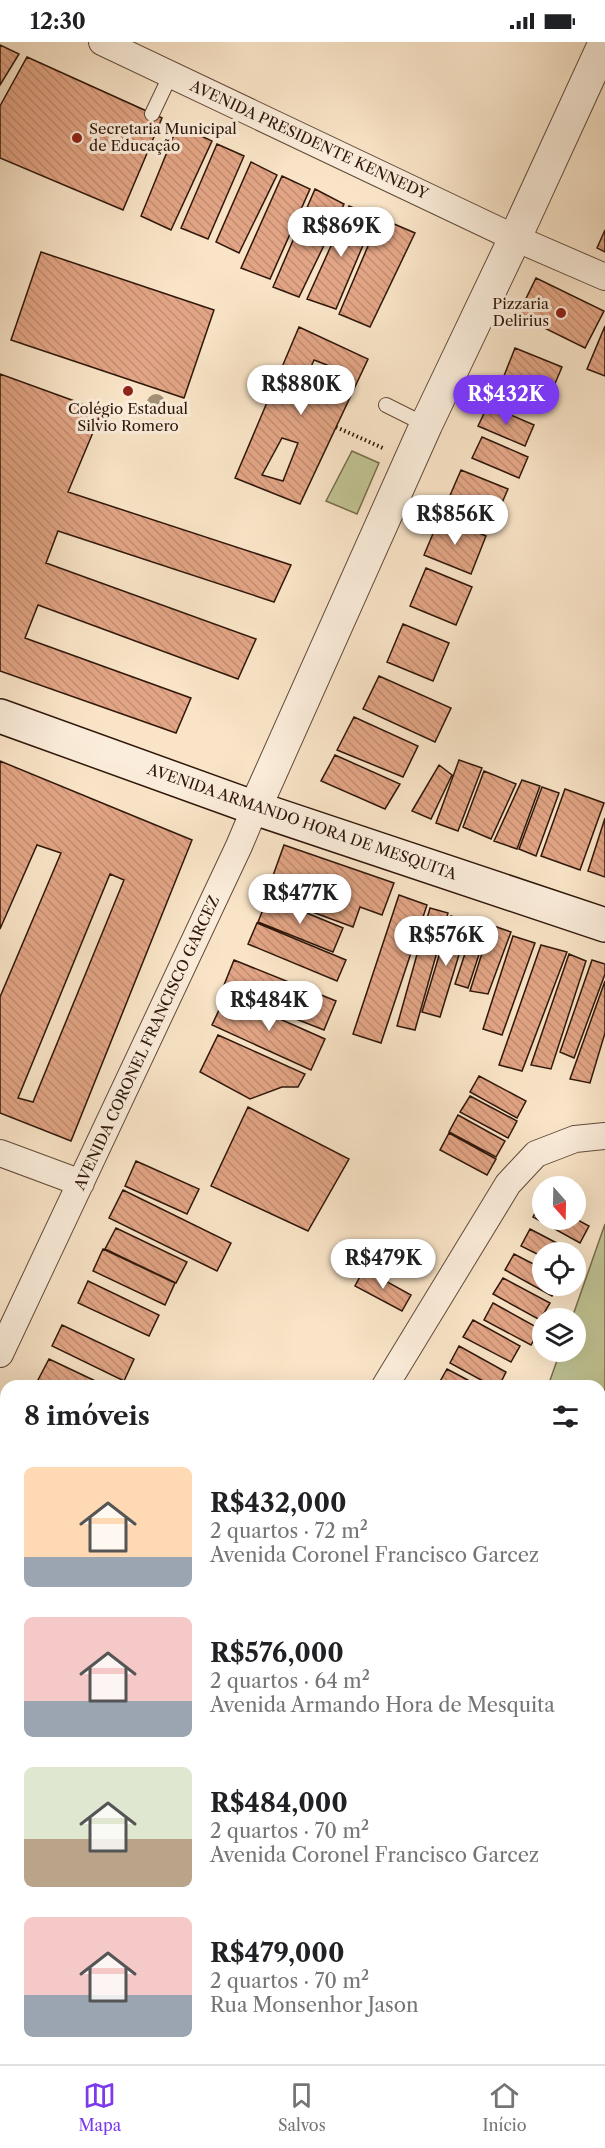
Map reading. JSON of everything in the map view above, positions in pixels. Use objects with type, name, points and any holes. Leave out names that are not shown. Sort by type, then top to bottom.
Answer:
[{"type":"main road","name":"AVENIDA ARMANDO HORA DE MESQUITA","points":[[0,716],[255,807],[605,925]]},
{"type":"street","name":"AVENIDA PRESIDENTE KENNEDY","points":[[102,42],[516,238],[605,277]]},
{"type":"street","name":"AVENIDA CORONEL FRANCISCO GARCEZ","points":[[0,1354],[239,846],[409,462],[516,238],[605,42]]},
{"type":"street","points":[[389,1380],[508,1184],[536,1154],[575,1139],[605,1136]]},
{"type":"street","points":[[0,1153],[81,1183]]},
{"type":"lane","points":[[152,114],[171,74]]},
{"type":"lane","points":[[386,405],[426,425]]},
{"type":"path","points":[[336,427],[409,462]]},
{"type":"green space","points":[[352,451],[379,463],[357,514],[326,501]]},
{"type":"green space","points":[[605,1224],[605,1380],[550,1380],[556,1362],[586,1362],[586,1308],[576,1308],[580,1296],[586,1296],[586,1278]]},
{"type":"building","points":[[0,45],[19,54],[0,85]]},
{"type":"building","name":"Secretaria Municipal de Educação","points":[[27,57],[162,118],[123,210],[0,158],[0,106]]},
{"type":"building","points":[[178,125],[212,141],[171,230],[141,216]]},
{"type":"building","points":[[217,144],[244,156],[208,239],[181,228]]},
{"type":"building","points":[[251,162],[277,175],[239,253],[216,242]]},
{"type":"building","points":[[282,176],[310,189],[270,279],[241,268]]},
{"type":"building","points":[[315,189],[344,204],[299,297],[273,287]]},
{"type":"building","points":[[349,206],[375,217],[336,309],[307,299]]},
{"type":"building","points":[[380,218],[415,233],[370,327],[339,314]]},
{"type":"building","points":[[605,230],[605,252],[597,248]]},
{"type":"building","points":[[41,252],[214,310],[184,398],[11,340]]},
{"type":"building","name":"Pizzaria Delirius","points":[[536,278],[604,311],[585,348],[518,315]]},
{"type":"building","points":[[605,326],[605,376],[587,369]]},
{"type":"building","points":[[299,327],[368,359],[300,504],[235,478]],"holes":[[[314,360],[332,367],[317,402],[299,395]],[[282,438],[298,443],[283,481],[262,475]]]},
{"type":"building","points":[[515,348],[562,367],[546,405],[500,386]]},
{"type":"building","points":[[0,374],[102,411],[68,492],[291,565],[274,602],[58,531],[46,563],[256,639],[238,679],[38,605],[25,638],[191,698],[176,733],[0,671]]},
{"type":"building","points":[[488,405],[534,425],[525,446],[478,426]]},
{"type":"building","points":[[482,437],[528,457],[519,478],[472,458]]},
{"type":"building","points":[[461,470],[508,489],[492,526],[445,507]]},
{"type":"building","points":[[440,517],[486,536],[471,574],[424,555]]},
{"type":"building","points":[[426,568],[472,587],[456,625],[410,606]]},
{"type":"building","points":[[403,624],[449,643],[433,681],[387,662]]},
{"type":"building","points":[[379,676],[451,708],[435,742],[363,709]]},
{"type":"building","points":[[354,717],[418,746],[403,777],[337,750]]},
{"type":"building","points":[[335,755],[400,784],[385,809],[321,781]]},
{"type":"building","points":[[459,760],[482,768],[458,831],[436,823]]},
{"type":"building","points":[[0,761],[192,840],[71,1141],[0,1113],[0,997],[61,853],[37,845],[0,929]],"holes":[[[110,874],[124,880],[33,1102],[18,1098]]]},
{"type":"building","points":[[439,765],[452,775],[431,819],[412,811]]},
{"type":"building","points":[[484,771],[516,784],[491,839],[463,827]]},
{"type":"building","points":[[522,780],[540,786],[517,849],[494,841]]},
{"type":"building","points":[[542,787],[559,793],[536,856],[519,849]]},
{"type":"building","points":[[565,789],[604,803],[580,870],[541,856]]},
{"type":"building","points":[[605,818],[605,877],[588,871]]},
{"type":"building","points":[[284,845],[394,883],[382,915],[360,907],[353,927],[266,895]]},
{"type":"building","points":[[399,895],[427,905],[381,1043],[353,1034]]},
{"type":"building","points":[[268,897],[343,928],[333,952],[258,922]]},
{"type":"building","points":[[430,908],[448,913],[415,1030],[397,1026]]},
{"type":"building","points":[[451,916],[469,922],[440,1017],[422,1012]]},
{"type":"building","points":[[476,920],[489,924],[468,988],[455,984]]},
{"type":"building","points":[[257,923],[346,960],[337,981],[248,944]]},
{"type":"building","points":[[491,925],[511,932],[488,994],[470,991]]},
{"type":"building","points":[[513,936],[535,943],[502,1035],[483,1029]]},
{"type":"building","points":[[541,945],[567,952],[522,1071],[499,1065]]},
{"type":"building","points":[[569,954],[586,961],[551,1069],[531,1065]]},
{"type":"building","points":[[234,960],[336,1001],[324,1030],[222,990]]},
{"type":"building","points":[[592,960],[605,964],[605,974],[574,1058],[560,1052]]},
{"type":"building","points":[[605,981],[605,1033],[590,1083],[570,1079]]},
{"type":"building","points":[[226,995],[325,1039],[311,1070],[212,1025]]},
{"type":"building","points":[[218,1035],[305,1074],[298,1087],[282,1087],[250,1099],[200,1072]]},
{"type":"building","points":[[479,1076],[526,1101],[517,1118],[470,1092]]},
{"type":"building","points":[[470,1096],[517,1121],[508,1138],[460,1112]]},
{"type":"building","points":[[248,1107],[349,1159],[308,1231],[211,1186]]},
{"type":"building","points":[[458,1115],[505,1141],[496,1157],[449,1132]]},
{"type":"building","points":[[449,1133],[496,1159],[487,1175],[440,1150]]},
{"type":"building","points":[[136,1161],[199,1189],[187,1214],[125,1186]]},
{"type":"building","points":[[123,1190],[231,1243],[217,1271],[109,1218]]},
{"type":"building","points":[[586,1224],[589,1226],[581,1242],[556,1230],[586,1230]]},
{"type":"building","points":[[116,1228],[187,1262],[176,1283],[105,1249]]},
{"type":"building","points":[[530,1229],[555,1242],[532,1242],[532,1252],[521,1246]]},
{"type":"building","points":[[103,1249],[175,1283],[165,1305],[93,1271]]},
{"type":"building","points":[[514,1254],[532,1263],[532,1285],[505,1270]]},
{"type":"building","points":[[364,1269],[411,1295],[402,1311],[355,1286]]},
{"type":"building","points":[[503,1278],[532,1293],[532,1296],[550,1303],[547,1308],[532,1308],[532,1316],[493,1294]]},
{"type":"building","points":[[88,1281],[159,1315],[149,1336],[78,1303]]},
{"type":"building","points":[[493,1303],[532,1325],[532,1343],[531,1345],[484,1320]]},
{"type":"building","points":[[473,1320],[520,1346],[511,1362],[463,1337]]},
{"type":"building","points":[[62,1325],[134,1359],[124,1380],[122,1380],[52,1346]]},
{"type":"building","points":[[459,1346],[506,1372],[502,1380],[481,1380],[450,1363]]},
{"type":"building","points":[[49,1359],[93,1380],[38,1380]]},
{"type":"building","points":[[447,1369],[468,1380],[441,1380]]},
{"type":"place","name":"Secretaria Municipal de Educação","points":[[77,138]]},
{"type":"place","name":"Pizzaria Delirius","points":[[561,313]]},
{"type":"place","name":"Colégio Estadual Silvio Romero","points":[[128,391]]}]
